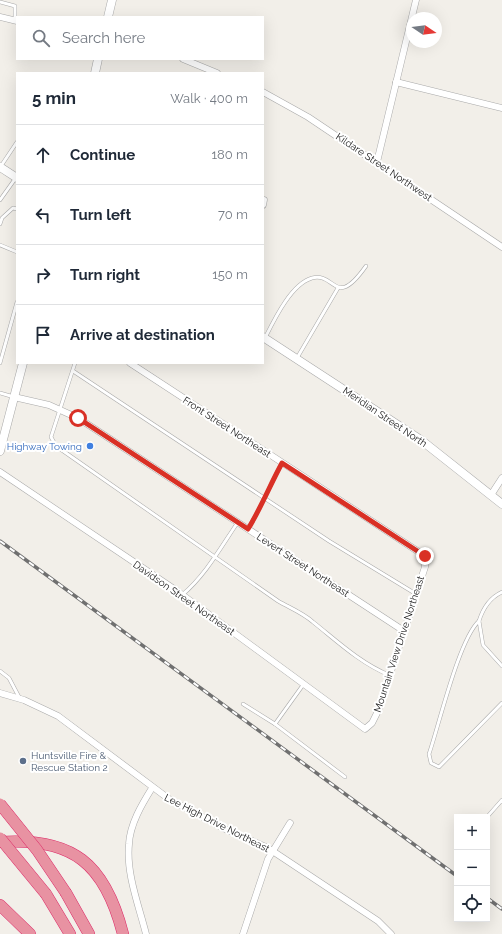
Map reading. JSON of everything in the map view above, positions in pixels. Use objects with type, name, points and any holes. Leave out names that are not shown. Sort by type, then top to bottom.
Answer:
[{"type":"highway","points":[[0,804],[37,850],[66,893],[89,934]]},
{"type":"highway","points":[[0,838],[46,894],[70,934]]},
{"type":"highway","points":[[0,842],[18,841],[46,843],[70,852],[88,864],[104,884],[111,898],[123,934]]},
{"type":"highway","points":[[0,904],[30,934]]},
{"type":"street","points":[[108,16],[112,0]]},
{"type":"street","points":[[377,162],[416,0]]},
{"type":"street","points":[[0,17],[16,21]]},
{"type":"street","points":[[95,72],[98,60]]},
{"type":"street","points":[[185,60],[215,72]]},
{"type":"street","points":[[199,72],[200,66]]},
{"type":"street","points":[[396,82],[502,108]]},
{"type":"street","name":"Kildare Street Northwest","points":[[264,93],[308,117],[502,247]]},
{"type":"street","points":[[0,167],[16,178]]},
{"type":"street","name":"Meridian Street North","points":[[264,337],[421,440],[502,504]]},
{"type":"street","points":[[0,451],[23,364]]},
{"type":"street","name":"Front Street Northeast","points":[[132,364],[425,556]]},
{"type":"street","name":"Levert Street Northeast","points":[[14,397],[49,405],[78,418],[404,631]]},
{"type":"street","name":"Davidson Street Northeast","points":[[0,472],[182,595],[366,729]]},
{"type":"street","points":[[491,495],[502,478]]},
{"type":"street","name":"Mountain View Drive Northeast","points":[[366,729],[372,723],[378,711],[425,567],[425,556]]},
{"type":"street","name":"Lee High Drive Northeast","points":[[0,693],[20,699],[58,716],[88,736],[152,788],[168,799],[223,828],[272,851],[378,921],[391,934]]},
{"type":"street","points":[[146,934],[131,874],[129,843],[133,823],[152,788]]},
{"type":"street","points":[[243,934],[258,884],[272,851],[290,823]]},
{"type":"lane","points":[[0,2],[15,6],[16,21]]},
{"type":"lane","points":[[0,167],[16,144]]},
{"type":"lane","points":[[0,200],[16,178]]},
{"type":"lane","points":[[0,224],[2,218],[13,208],[16,209]]},
{"type":"lane","points":[[0,246],[16,252]]},
{"type":"lane","points":[[264,337],[289,297],[306,281],[315,278],[324,280],[338,288],[347,287],[357,279],[366,266]]},
{"type":"lane","points":[[297,358],[338,288]]},
{"type":"lane","points":[[0,364],[16,306]]},
{"type":"lane","points":[[75,364],[51,437],[56,446],[278,601],[313,622],[324,633],[373,669],[389,675]]},
{"type":"lane","points":[[73,371],[266,497],[329,541],[416,594]]},
{"type":"lane","points":[[0,393],[14,397]]},
{"type":"lane","points":[[248,529],[266,497],[282,463]]},
{"type":"lane","points":[[182,595],[190,588],[215,556],[238,522]]},
{"type":"lane","points":[[502,592],[497,594],[484,607],[479,621],[468,635],[429,754],[431,763],[439,767],[502,703]]},
{"type":"lane","points":[[479,621],[483,645],[502,666]]},
{"type":"lane","points":[[0,671],[9,678],[16,687],[20,699]]},
{"type":"lane","points":[[275,724],[304,685]]},
{"type":"lane","points":[[243,704],[275,724],[345,777]]},
{"type":"lane","points":[[490,814],[501,803]]},
{"type":"railway","points":[[0,541],[454,874]]},
{"type":"railway","points":[[490,900],[502,909]]},
{"type":"place","name":"Highway Towing","points":[[90,446]]},
{"type":"place","name":"Huntsville Fire & Rescue Station 2","points":[[23,761]]},
{"type":"route","points":[[78,418],[248,529],[261,507],[282,463],[425,556]]}]
